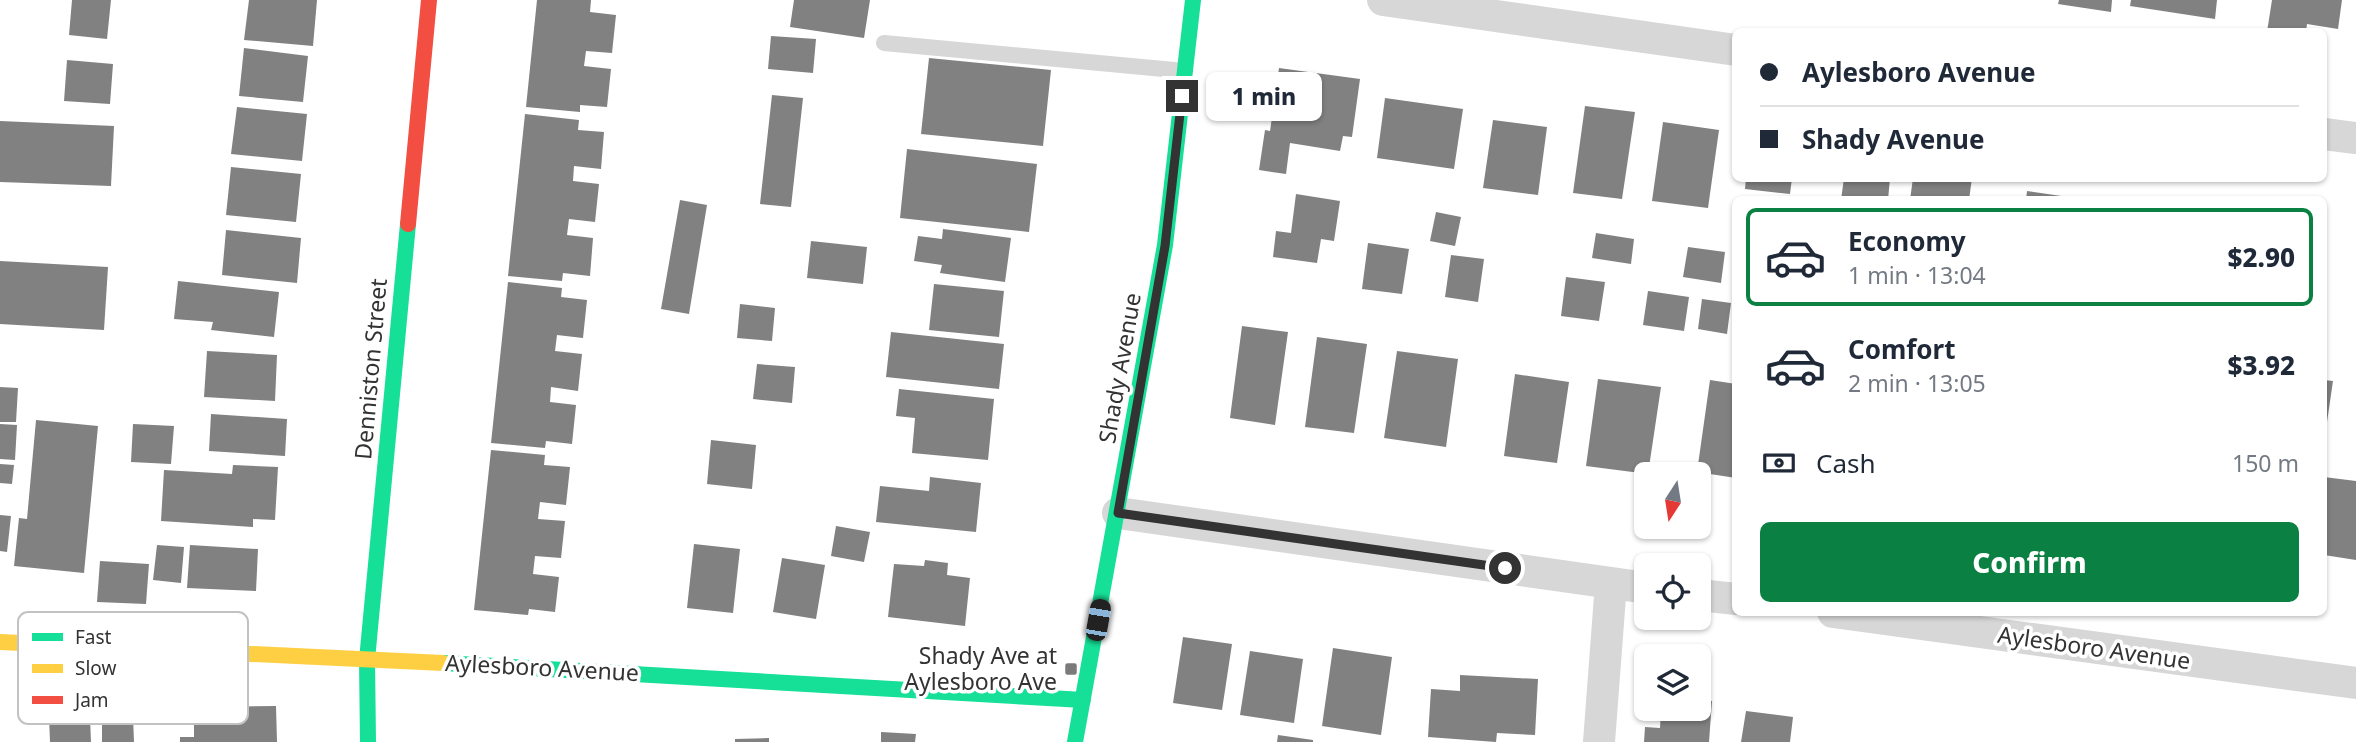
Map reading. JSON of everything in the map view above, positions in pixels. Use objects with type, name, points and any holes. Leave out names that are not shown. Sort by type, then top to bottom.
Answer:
[{"type":"street","name":"Denniston Street","points":[[368,742],[367,660],[429,0]]},
{"type":"street","name":"Shady Avenue","points":[[1076,742],[1165,246],[1193,0]]},
{"type":"street","points":[[1383,0],[1732,49]]},
{"type":"street","points":[[2327,134],[2356,138]]},
{"type":"street","points":[[1118,513],[1634,586]]},
{"type":"street","points":[[1599,742],[1611,583]]},
{"type":"street","points":[[1711,596],[1732,599]]},
{"type":"street","name":"Aylesboro Avenue","points":[[1862,616],[2356,683]]},
{"type":"street","name":"Aylesboro Avenue","points":[[0,642],[18,643]]},
{"type":"street","name":"Aylesboro Avenue","points":[[248,654],[1083,700]]},
{"type":"lane","points":[[884,43],[1185,71]]},
{"type":"building","points":[[72,0],[111,0],[107,39],[69,35]]},
{"type":"building","points":[[249,0],[317,0],[313,46],[244,40]]},
{"type":"building","points":[[537,0],[591,0],[590,12],[616,15],[612,53],[586,51],[584,66],[611,69],[607,107],[580,105],[580,112],[526,107]]},
{"type":"building","points":[[794,0],[870,0],[864,38],[790,27]]},
{"type":"building","points":[[2059,0],[2112,0],[2111,12],[2058,4]]},
{"type":"building","points":[[2131,0],[2217,0],[2215,19],[2130,6]]},
{"type":"building","points":[[2272,0],[2342,0],[2338,29],[2307,24],[2306,28],[2268,28]]},
{"type":"building","points":[[771,36],[816,39],[813,73],[768,69]]},
{"type":"building","points":[[244,48],[308,56],[303,102],[239,96]]},
{"type":"building","points":[[929,58],[1051,70],[1043,146],[921,134]]},
{"type":"building","points":[[67,60],[113,64],[110,104],[64,101]]},
{"type":"building","points":[[1279,68],[1360,79],[1352,137],[1343,136],[1340,151],[1290,143],[1286,174],[1259,170],[1265,130],[1270,131]]},
{"type":"building","points":[[772,95],[803,98],[791,207],[760,204]]},
{"type":"building","points":[[1385,98],[1463,109],[1454,169],[1377,158]]},
{"type":"building","points":[[1585,106],[1635,112],[1622,199],[1573,193]]},
{"type":"building","points":[[237,107],[307,114],[302,161],[231,154]]},
{"type":"building","points":[[525,114],[579,120],[578,130],[604,132],[601,169],[574,166],[573,181],[599,184],[595,222],[569,219],[567,235],[593,238],[590,276],[563,273],[562,281],[508,276]]},
{"type":"building","points":[[1493,120],[1547,127],[1538,195],[1483,188]]},
{"type":"building","points":[[0,121],[114,126],[111,186],[0,182]]},
{"type":"building","points":[[1663,122],[1719,130],[1708,208],[1652,201]]},
{"type":"building","points":[[907,149],[1037,164],[1029,232],[900,218]]},
{"type":"building","points":[[231,167],[301,174],[296,222],[226,215]]},
{"type":"building","points":[[1746,182],[1792,182],[1790,194],[1745,189]]},
{"type":"building","points":[[1843,182],[1890,182],[1888,196],[1842,196]]},
{"type":"building","points":[[1912,182],[1971,182],[1970,196],[1911,196]]},
{"type":"building","points":[[2027,191],[2061,196],[2026,196]]},
{"type":"building","points":[[1296,194],[1340,201],[1334,241],[1321,239],[1317,263],[1273,257],[1276,231],[1291,233]]},
{"type":"building","points":[[680,200],[707,205],[689,314],[661,309]]},
{"type":"building","points":[[1436,212],[1461,217],[1455,246],[1430,241]]},
{"type":"building","points":[[943,229],[1011,238],[1005,282],[940,273],[942,265],[914,261],[918,236],[942,239]]},
{"type":"building","points":[[226,230],[301,238],[297,283],[222,275]]},
{"type":"building","points":[[1596,233],[1634,239],[1631,264],[1592,258]]},
{"type":"building","points":[[811,241],[867,247],[863,284],[807,278]]},
{"type":"building","points":[[1368,243],[1409,249],[1402,294],[1362,289]]},
{"type":"building","points":[[1688,247],[1725,252],[1721,283],[1683,277]]},
{"type":"building","points":[[1451,255],[1484,259],[1478,302],[1445,297]]},
{"type":"building","points":[[0,261],[108,267],[104,330],[0,324]]},
{"type":"building","points":[[1566,277],[1605,282],[1599,321],[1561,316]]},
{"type":"building","points":[[178,281],[279,292],[274,337],[211,330],[213,322],[174,319]]},
{"type":"building","points":[[508,282],[562,288],[561,297],[587,300],[583,338],[557,335],[555,351],[582,354],[578,391],[551,387],[550,402],[576,405],[572,444],[546,441],[545,448],[491,443]]},
{"type":"building","points":[[934,284],[1004,291],[999,337],[929,330]]},
{"type":"building","points":[[1648,291],[1689,297],[1684,331],[1643,325]]},
{"type":"building","points":[[1702,299],[1731,303],[1727,334],[1698,329]]},
{"type":"building","points":[[740,304],[775,308],[772,341],[737,338]]},
{"type":"building","points":[[1242,326],[1288,332],[1275,425],[1230,418]]},
{"type":"building","points":[[891,332],[1004,344],[999,389],[886,377]]},
{"type":"building","points":[[1317,337],[1367,344],[1354,433],[1305,427]]},
{"type":"building","points":[[207,351],[277,355],[275,401],[204,397]]},
{"type":"building","points":[[1397,351],[1458,359],[1446,447],[1384,438]]},
{"type":"building","points":[[757,364],[795,367],[792,403],[753,399]]},
{"type":"building","points":[[1515,374],[1569,382],[1557,463],[1504,456]]},
{"type":"building","points":[[1598,379],[1661,387],[1650,462],[1634,462],[1634,472],[1586,466]]},
{"type":"building","points":[[1710,380],[1732,383],[1732,477],[1712,474],[1712,462],[1698,462]]},
{"type":"building","points":[[2327,380],[2333,381],[2327,422]]},
{"type":"building","points":[[0,387],[18,388],[16,422],[0,422]]},
{"type":"building","points":[[899,389],[994,399],[988,460],[912,453],[915,418],[896,416]]},
{"type":"building","points":[[211,414],[287,419],[285,456],[209,451]]},
{"type":"building","points":[[36,420],[98,426],[84,573],[14,566],[19,518],[27,519]]},
{"type":"building","points":[[0,424],[17,425],[15,460],[0,459]]},
{"type":"building","points":[[133,424],[174,426],[171,464],[131,462]]},
{"type":"building","points":[[711,440],[756,445],[752,489],[707,484]]},
{"type":"building","points":[[491,450],[545,455],[544,465],[570,467],[566,505],[540,502],[538,519],[565,521],[561,558],[535,556],[533,574],[559,577],[555,612],[529,609],[528,615],[474,610]]},
{"type":"building","points":[[0,464],[14,465],[12,484],[0,483]]},
{"type":"building","points":[[233,465],[278,467],[275,520],[253,519],[253,527],[161,521],[164,470],[232,474]]},
{"type":"building","points":[[930,477],[981,483],[976,532],[876,522],[880,486],[929,491]]},
{"type":"building","points":[[2327,477],[2356,481],[2356,560],[2327,555]]},
{"type":"building","points":[[0,515],[11,516],[7,552],[0,551]]},
{"type":"building","points":[[836,526],[870,532],[864,562],[831,556]]},
{"type":"building","points":[[694,544],[740,549],[733,613],[687,608]]},
{"type":"building","points":[[157,545],[184,547],[181,583],[153,580]]},
{"type":"building","points":[[190,545],[258,549],[256,591],[187,588]]},
{"type":"building","points":[[782,558],[825,565],[816,619],[773,612]]},
{"type":"building","points":[[925,560],[948,563],[947,575],[970,578],[965,626],[888,617],[894,564],[924,566]]},
{"type":"building","points":[[100,561],[149,564],[146,604],[97,602]]},
{"type":"building","points":[[1183,637],[1232,644],[1222,710],[1173,703]]},
{"type":"building","points":[[1333,648],[1392,657],[1381,735],[1322,726]]},
{"type":"building","points":[[1250,651],[1303,659],[1294,723],[1240,715]]},
{"type":"building","points":[[1460,675],[1538,679],[1535,735],[1497,733],[1496,742],[1428,737],[1431,689],[1460,691]]},
{"type":"building","points":[[248,706],[276,706],[277,742],[180,742],[180,737],[194,737],[194,724],[248,724]]},
{"type":"building","points":[[1746,711],[1793,717],[1790,742],[1741,742]]},
{"type":"building","points":[[1660,721],[1711,721],[1709,742],[1644,742],[1645,727],[1660,728]]},
{"type":"building","points":[[49,724],[90,724],[91,742],[50,742]]},
{"type":"building","points":[[102,724],[133,724],[134,742],[102,742]]},
{"type":"building","points":[[881,732],[916,734],[915,742],[881,742]]},
{"type":"building","points":[[1278,735],[1313,740],[1313,742],[1277,742]]},
{"type":"building","points":[[769,738],[769,742],[735,742],[735,739]]},
{"type":"traffic: fast","points":[[1075,742],[1165,245],[1193,0]]},
{"type":"traffic: fast","points":[[368,742],[367,660],[408,224]]},
{"type":"traffic: fast","points":[[443,663],[1083,700]]},
{"type":"traffic: slow","points":[[0,642],[18,643]]},
{"type":"traffic: slow","points":[[248,654],[443,663]]},
{"type":"traffic: jam","points":[[408,224],[429,0]]},
{"type":"place","name":"Shady Ave at Aylesboro Ave","points":[[1071,669]]},
{"type":"route","points":[[1182,96],[1165,246],[1118,513],[1505,568]]}]
